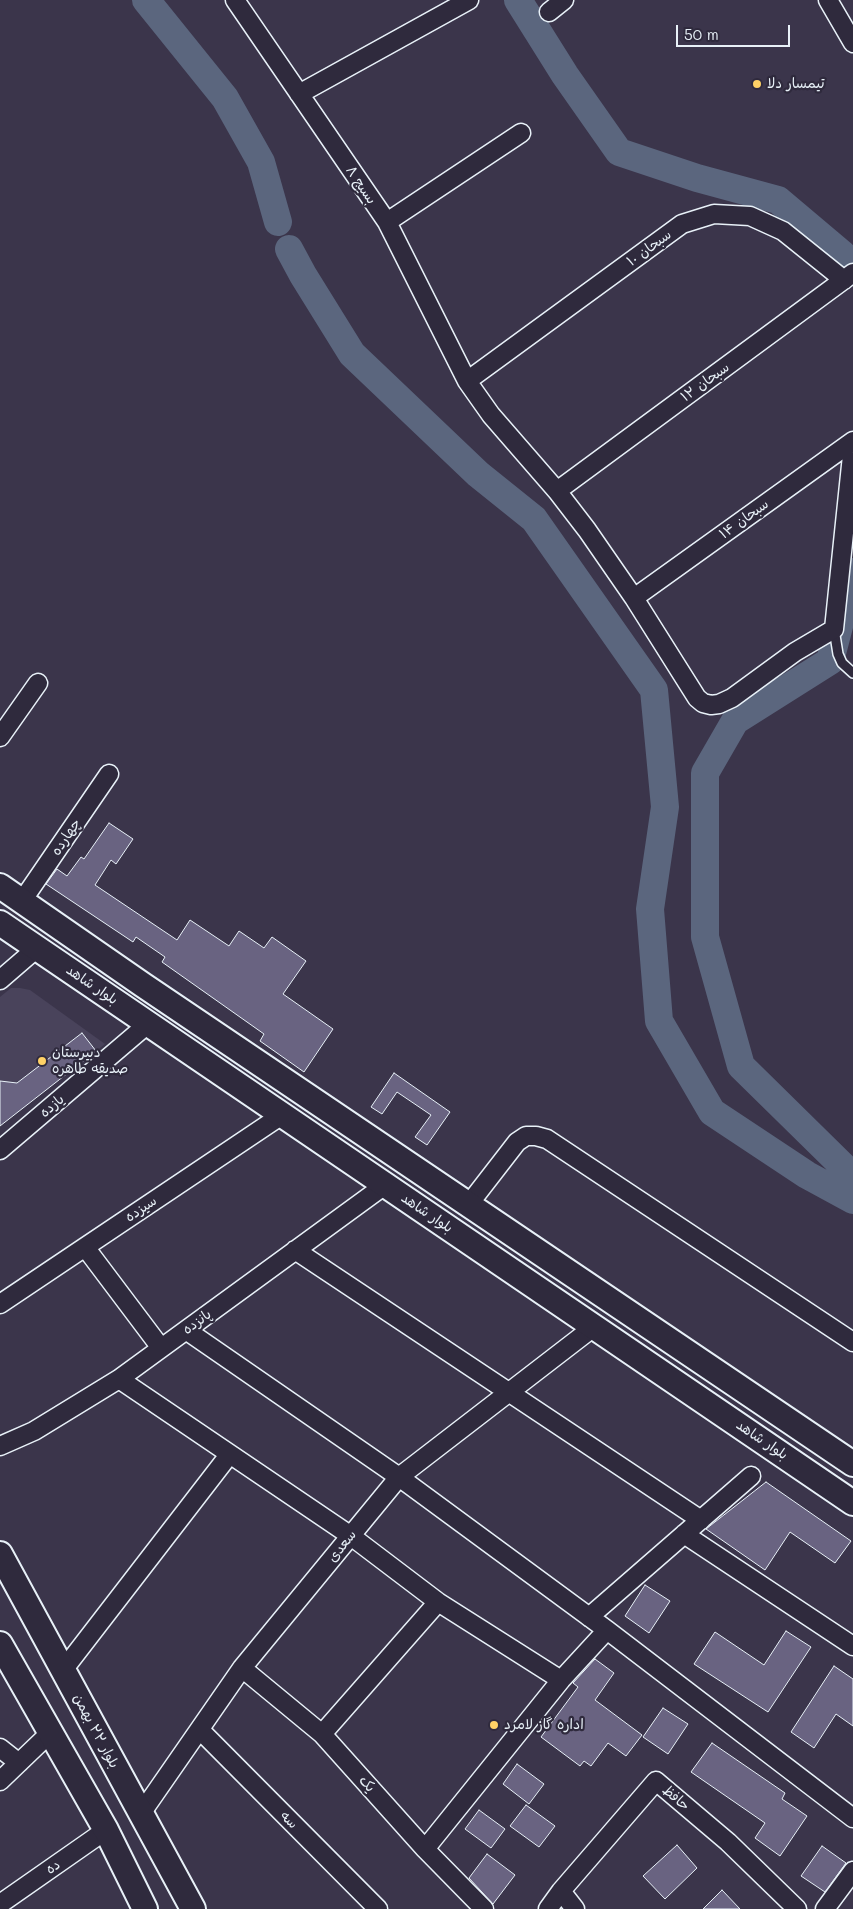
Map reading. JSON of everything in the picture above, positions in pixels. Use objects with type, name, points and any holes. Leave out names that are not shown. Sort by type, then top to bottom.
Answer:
[{"type":"main road","name":"بلوار شاهد","points":[[0,886],[853,1464]]},
{"type":"main road","name":"بلوار شاهد","points":[[0,923],[853,1503]]},
{"type":"main road","points":[[324,1144],[341,1118]]},
{"type":"main road","name":"بلوار ۲۲ بهمن","points":[[0,1554],[64,1670],[140,1815],[193,1909]]},
{"type":"main road","points":[[0,1644],[106,1830],[145,1909]]},
{"type":"street","name":"بسیج ۸","points":[[235,0],[387,222],[467,381],[491,415],[557,491],[634,598],[696,698],[703,703],[711,705],[732,698],[795,652],[834,629]]},
{"type":"street","points":[[299,94],[469,0]]},
{"type":"street","points":[[549,12],[564,0]]},
{"type":"street","points":[[828,0],[853,43]]},
{"type":"street","points":[[387,222],[521,133]]},
{"type":"street","name":"سبحان ۱۰","points":[[467,381],[682,224],[714,214],[750,216],[784,231],[848,276]]},
{"type":"street","name":"سبحان ۱۲","points":[[557,491],[848,276]]},
{"type":"street","name":"سبحان ۱۴","points":[[634,598],[853,441]]},
{"type":"street","points":[[834,629],[848,550],[853,446]]},
{"type":"street","points":[[0,737],[38,683]]},
{"type":"street","name":"چهارده","points":[[22,901],[109,774]]},
{"type":"street","points":[[0,980],[38,948]]},
{"type":"street","name":"یازده","points":[[0,1150],[149,1024]]},
{"type":"street","name":"سیزده","points":[[0,1304],[282,1115]]},
{"type":"street","points":[[469,1204],[517,1142],[526,1136],[547,1139],[853,1342]]},
{"type":"street","name":"پانزده","points":[[0,1446],[34,1431],[119,1379],[384,1184]]},
{"type":"street","points":[[85,1247],[160,1348]]},
{"type":"street","points":[[295,1250],[510,1391],[701,1520]]},
{"type":"street","name":"سعدی","points":[[140,1815],[242,1668],[399,1477],[594,1326]]},
{"type":"street","points":[[186,1330],[399,1477],[608,1630],[853,1818]]},
{"type":"street","points":[[119,1379],[350,1536],[438,1602],[561,1680]]},
{"type":"street","points":[[64,1670],[229,1455]]},
{"type":"street","points":[[589,1617],[751,1476]]},
{"type":"street","points":[[684,1534],[853,1646]]},
{"type":"street","points":[[322,1734],[438,1602]]},
{"type":"street","points":[[425,1849],[561,1680],[608,1630]]},
{"type":"street","name":"یک","points":[[242,1668],[322,1734],[425,1849],[484,1909]]},
{"type":"street","name":"سه","points":[[200,1730],[378,1909]]},
{"type":"street","points":[[0,1781],[50,1733]]},
{"type":"street","points":[[0,1748],[19,1763]]},
{"type":"street","name":"حافظ","points":[[548,1909],[561,1891],[656,1781],[728,1842],[797,1909]]},
{"type":"street","name":"ده","points":[[0,1904],[106,1830]]},
{"type":"street","points":[[825,1909],[853,1871]]},
{"type":"street","points":[[561,1891],[575,1909]]},
{"type":"lane","points":[[834,629],[838,654],[842,663],[853,673]]},
{"type":"shaded area","name":"دبیرستان صدیقه طاهره","points":[[11,988],[30,990],[105,1044],[0,1126],[0,997]]},
{"type":"building","points":[[109,823],[133,839],[116,864],[111,860],[95,885],[177,940],[190,920],[229,946],[239,931],[264,948],[272,937],[306,961],[283,994],[333,1029],[304,1072],[260,1041],[264,1034],[162,962],[165,957],[136,937],[133,942],[46,884],[57,869],[67,876],[81,857],[84,859]]},
{"type":"building","points":[[82,1033],[96,1051],[0,1126],[0,1081],[17,1083]]},
{"type":"building","points":[[394,1073],[450,1112],[427,1145],[415,1137],[431,1115],[397,1092],[382,1114],[371,1107]]},
{"type":"building","points":[[766,1482],[851,1541],[835,1563],[790,1532],[765,1570],[706,1529]]},
{"type":"building","points":[[645,1585],[670,1601],[649,1633],[625,1616]]},
{"type":"building","points":[[786,1631],[811,1647],[768,1712],[694,1664],[715,1632],[764,1665]]},
{"type":"building","points":[[595,1659],[614,1673],[595,1700],[642,1735],[626,1756],[608,1743],[591,1766],[584,1761],[580,1766],[541,1737],[578,1687],[573,1683]]},
{"type":"building","points":[[834,1666],[853,1679],[853,1726],[836,1714],[814,1748],[791,1732]]},
{"type":"building","points":[[663,1708],[688,1724],[668,1754],[643,1737]]},
{"type":"building","points":[[712,1743],[785,1793],[782,1799],[807,1816],[780,1856],[755,1838],[765,1823],[691,1772]]},
{"type":"building","points":[[517,1764],[544,1784],[529,1804],[503,1784]]},
{"type":"building","points":[[526,1805],[555,1826],[539,1847],[510,1826]]},
{"type":"building","points":[[479,1810],[505,1829],[491,1848],[465,1829]]},
{"type":"building","points":[[677,1845],[697,1868],[665,1899],[643,1876]]},
{"type":"building","points":[[822,1846],[846,1863],[825,1892],[801,1876]]},
{"type":"building","points":[[487,1854],[515,1875],[493,1904],[469,1878]]},
{"type":"building","points":[[722,1890],[740,1909],[703,1909]]},
{"type":"waterway","points":[[146,0],[225,98],[261,162],[278,222]]},
{"type":"waterway","points":[[518,0],[565,75],[619,152],[697,178],[778,200],[842,254]]},
{"type":"waterway","points":[[289,249],[352,354],[478,474],[534,519],[654,690],[665,807],[650,909],[659,1021],[712,1112],[807,1175],[853,1200]]},
{"type":"waterway","points":[[853,572],[830,661],[735,721],[705,773],[705,937],[741,1066],[853,1176]]},
{"type":"place","name":"تیمسار دلا","points":[[757,84]]},
{"type":"place","name":"دبیرستان صدیقه طاهره","points":[[42,1061]]},
{"type":"place","name":"اداره گاز لامرد","points":[[494,1725]]}]
